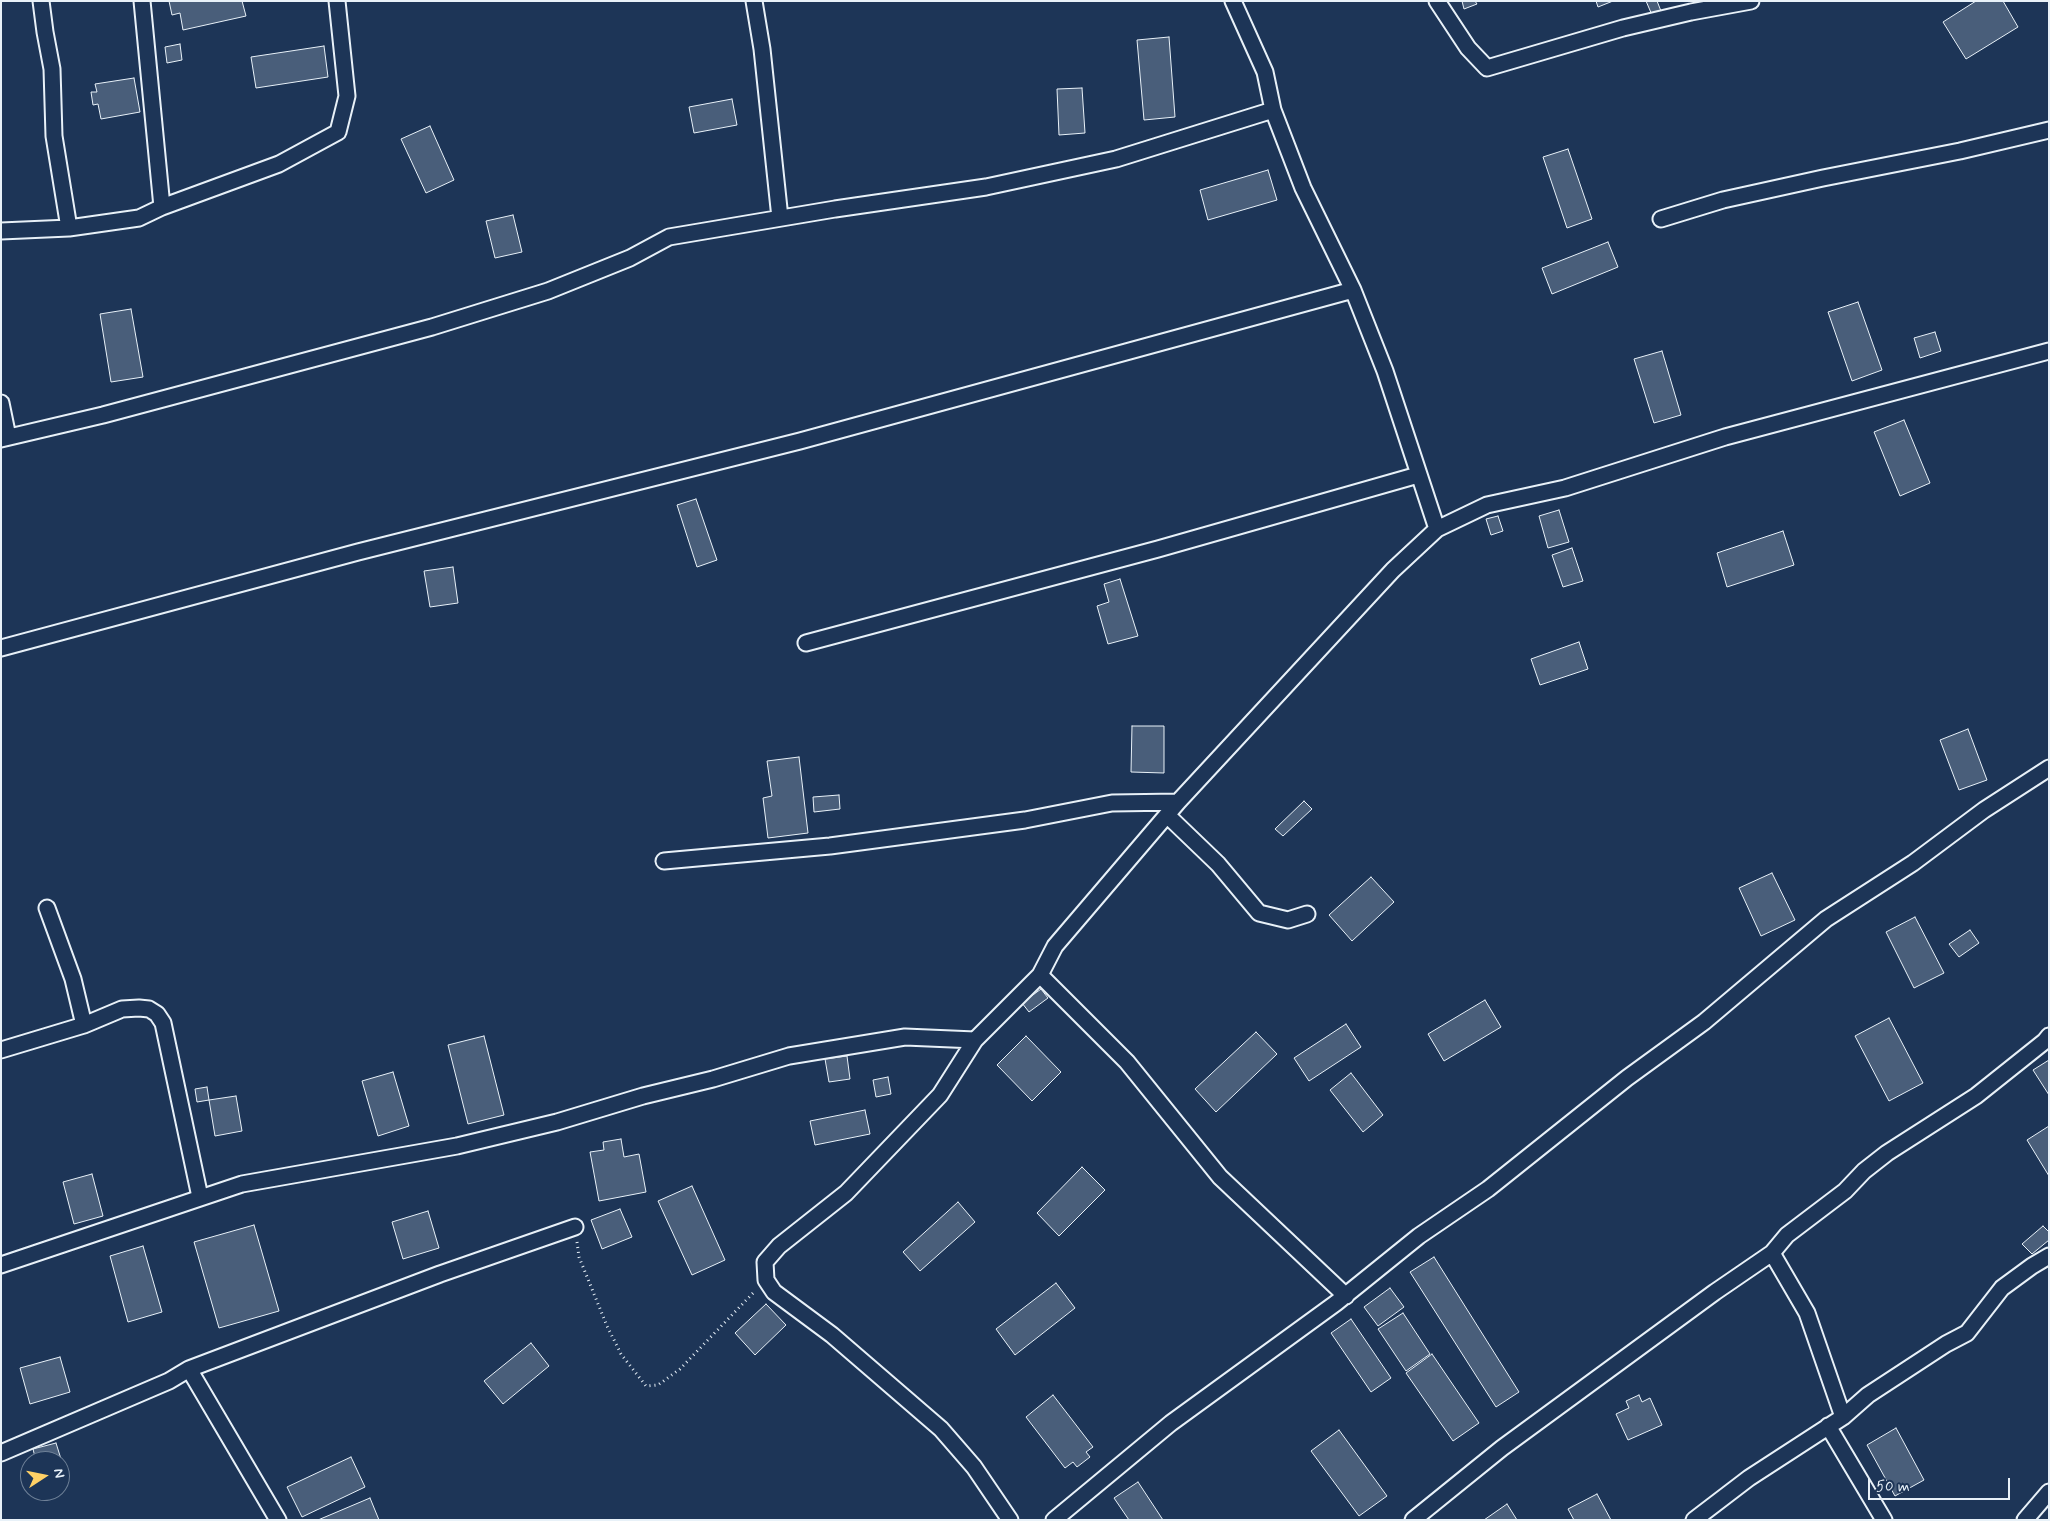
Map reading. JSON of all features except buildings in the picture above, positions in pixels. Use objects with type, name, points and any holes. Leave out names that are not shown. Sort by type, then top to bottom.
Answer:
[{"type":"street","points":[[42,1],[45,32],[52,69],[54,136],[69,228]]},
{"type":"street","points":[[142,1],[162,207]]},
{"type":"street","points":[[1,230],[69,228],[138,218],[162,207],[279,164],[338,132],[346,96],[337,1]]},
{"type":"street","points":[[754,1],[762,49],[780,218]]},
{"type":"street","points":[[1233,1],[1266,72],[1273,110],[1303,188],[1353,290],[1385,372],[1418,476],[1437,528]]},
{"type":"street","points":[[1437,1],[1468,48],[1488,68],[1623,28],[1691,12],[1751,1]]},
{"type":"street","points":[[1,403],[5,438],[103,415],[432,327],[548,291],[630,258],[669,237],[986,187],[1116,159],[1273,110]]},
{"type":"street","points":[[1661,220],[1723,200],[1960,151],[2049,130]]},
{"type":"street","points":[[1,648],[358,552],[800,441],[1353,290]]},
{"type":"street","points":[[1010,1520],[974,1466],[941,1429],[832,1335],[774,1292],[766,1280],[765,1262],[779,1246],[846,1193],[940,1095],[976,1040],[1040,975],[1056,946],[1178,802],[1393,570],[1437,528],[1486,505],[1565,488],[1726,437],[2049,351]]},
{"type":"street","points":[[806,643],[1158,549],[1418,476]]},
{"type":"street","points":[[1054,1520],[1172,1423],[1346,1296],[1419,1236],[1488,1189],[1627,1078],[1704,1022],[1826,919],[1912,863],[1984,810],[2049,768]]},
{"type":"street","points":[[664,861],[840,844],[1025,820],[1112,803],[1178,802]]},
{"type":"street","points":[[1167,815],[1218,864],[1259,913],[1288,920],[1307,914]]},
{"type":"street","points":[[47,908],[73,979],[84,1025]]},
{"type":"street","points":[[1040,975],[1127,1062],[1220,1177],[1346,1296]]},
{"type":"street","points":[[1,1050],[84,1025],[122,1009],[139,1008],[157,1014],[162,1023],[200,1197]]},
{"type":"street","points":[[1413,1520],[1502,1448],[1715,1292],[1772,1253],[1786,1235],[1846,1191],[1864,1171],[1887,1153],[1976,1096],[2049,1036]]},
{"type":"street","points":[[1,1265],[242,1184],[484,1139],[557,1122],[789,1056],[905,1037],[976,1040]]},
{"type":"street","points":[[1,1453],[169,1381],[189,1369],[440,1274],[575,1227]]},
{"type":"street","points":[[1772,1253],[1806,1313],[1843,1417]]},
{"type":"street","points":[[1694,1520],[1749,1478],[1843,1417],[1868,1395],[1946,1344],[1967,1333],[2002,1288],[2049,1256]]},
{"type":"street","points":[[189,1369],[250,1469],[278,1520]]},
{"type":"street","points":[[1828,1426],[1884,1520]]},
{"type":"street","points":[[2025,1520],[2049,1492]]},
{"type":"path","points":[[575,1227],[578,1257],[607,1326],[622,1354],[646,1386],[658,1385],[680,1369],[766,1280]]}]
